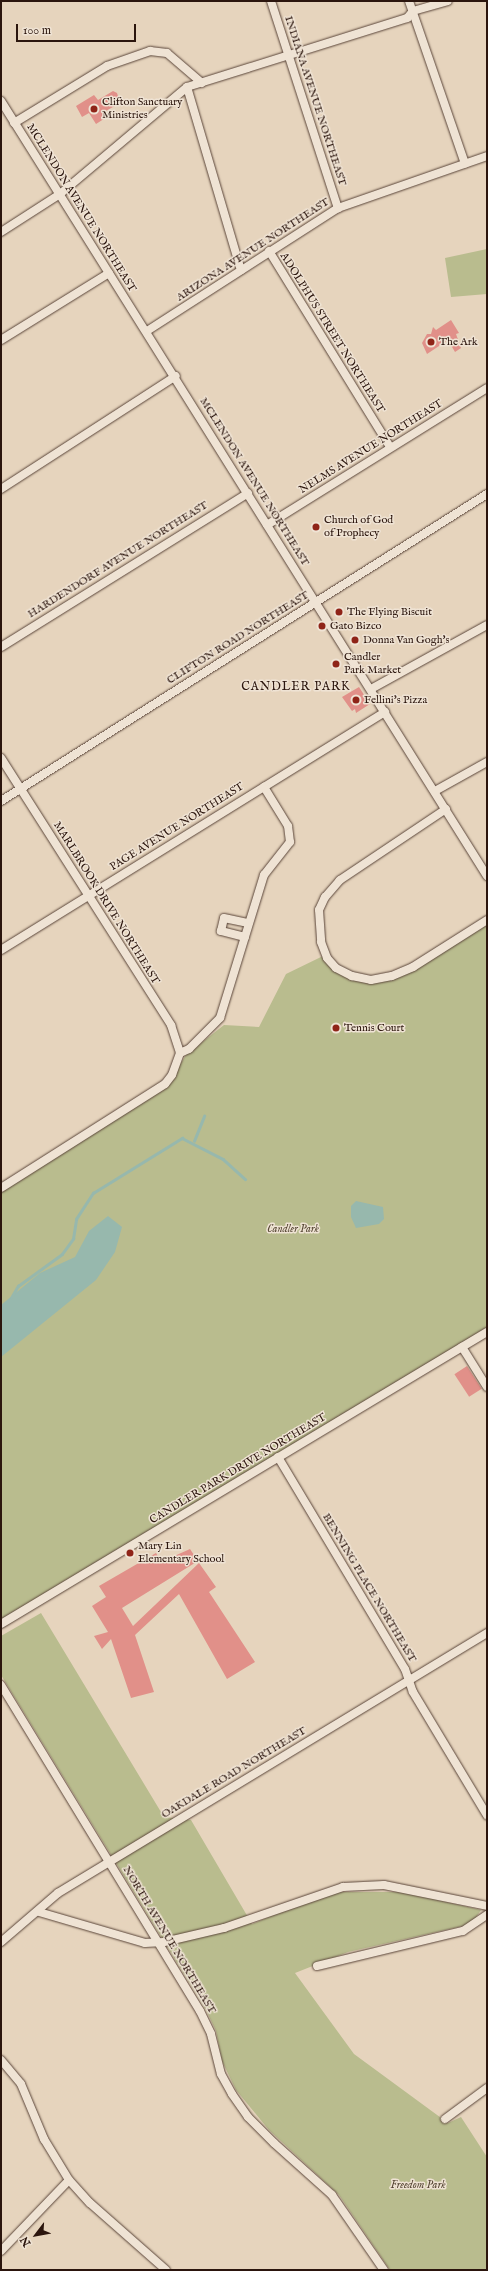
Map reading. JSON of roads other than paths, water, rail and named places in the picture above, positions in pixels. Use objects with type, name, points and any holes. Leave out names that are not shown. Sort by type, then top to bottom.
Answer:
[{"type":"street","name":"INDIANA AVENUE NORTHEAST","points":[[271,1],[338,208]]},
{"type":"street","points":[[410,1],[466,164]]},
{"type":"street","points":[[1,232],[60,194],[187,88],[407,18],[413,11],[448,1]]},
{"type":"street","points":[[14,123],[107,66],[150,50],[167,53],[202,83]]},
{"type":"street","points":[[187,88],[241,270]]},
{"type":"street","name":"MCLENDON AVENUE NORTHEAST","points":[[1,101],[109,273],[176,376],[315,602],[484,866],[487,876]]},
{"type":"street","name":"ARIZONA AVENUE NORTHEAST","points":[[147,331],[269,251],[338,208],[487,156]]},
{"type":"street","name":"ADOLPHUS STREET NORTHEAST","points":[[269,251],[390,447]]},
{"type":"street","points":[[1,340],[109,273]]},
{"type":"street","points":[[1,489],[176,376]]},
{"type":"street","name":"NELMS AVENUE NORTHEAST","points":[[267,525],[487,388]]},
{"type":"street","name":"HARDENDORF AVENUE NORTHEAST","points":[[1,647],[248,493]]},
{"type":"street","name":"CLIFTON ROAD NORTHEAST","points":[[1,801],[487,494]]},
{"type":"street","points":[[371,689],[487,625]]},
{"type":"street","name":"PAGE AVENUE NORTHEAST","points":[[1,950],[89,894],[385,712]]},
{"type":"street","name":"MARLBROOK DRIVE NORTHEAST","points":[[1,758],[89,894],[171,1026],[180,1053]]},
{"type":"street","points":[[435,791],[487,762]]},
{"type":"street","points":[[1,1188],[165,1084],[177,1064],[180,1053],[189,1049],[220,1018],[264,876],[289,846],[291,838],[288,826],[264,787]]},
{"type":"street","points":[[446,808],[340,880],[325,897],[319,910],[321,942],[327,958],[336,968],[352,976],[371,980],[392,976],[413,967],[487,920]]},
{"type":"street","points":[[245,937],[221,931],[224,918],[248,924]]},
{"type":"street","name":"CANDLER PARK DRIVE NORTHEAST","points":[[1,1624],[487,1332]]},
{"type":"street","points":[[462,1347],[487,1387]]},
{"type":"street","name":"BENNING PLACE NORTHEAST","points":[[278,1457],[405,1669],[413,1692],[487,1815]]},
{"type":"street","name":"OAKDALE ROAD NORTHEAST","points":[[1,1942],[39,1912],[58,1893],[110,1863],[487,1633]]},
{"type":"street","name":"NORTH AVENUE NORTHEAST","points":[[1,1684],[207,2025],[221,2074],[232,2094],[248,2117],[274,2143],[332,2195],[384,2270]]},
{"type":"street","points":[[39,1912],[145,1943],[158,1942],[224,1928],[343,1887],[384,1885],[487,1906]]},
{"type":"street","points":[[317,1966],[463,1931],[487,1915]]},
{"type":"street","points":[[1,2060],[21,2084],[44,2140],[69,2180],[90,2203],[166,2270]]},
{"type":"street","points":[[445,2119],[487,2088]]},
{"type":"street","points":[[1,2251],[69,2180]]},
{"type":"water","points":[[356,1201],[383,1207],[384,1219],[379,1224],[356,1228],[351,1217],[351,1206]]},
{"type":"water","points":[[108,1216],[122,1227],[115,1252],[96,1280],[1,1357],[1,1305],[40,1273],[75,1257],[89,1231]]},
{"type":"waterway","points":[[194,1141],[204,1116]]},
{"type":"waterway","points":[[11,1298],[18,1286],[62,1254],[73,1239],[76,1219],[93,1193],[182,1138],[223,1159],[245,1179]]},
{"type":"place","name":"Clifton Sanctuary Ministries","points":[[94,109]]},
{"type":"place","name":"The Ark","points":[[431,342]]},
{"type":"place","name":"Church of God of Prophecy","points":[[316,527]]},
{"type":"place","name":"The Flying Biscuit","points":[[339,612]]},
{"type":"place","name":"Gato Bizco","points":[[322,626]]},
{"type":"place","name":"Donna Van Gogh's","points":[[355,640]]},
{"type":"place","name":"Candler Park Market","points":[[336,664]]},
{"type":"place","name":"Fellini's Pizza","points":[[356,700]]},
{"type":"place","name":"Tennis Court","points":[[336,1028]]},
{"type":"place","name":"Mary Lin Elementary School","points":[[130,1553]]},
{"type":"district","name":"CANDLER PARK","points":[[296,687]]},
{"type":"park label","name":"Candler Park","points":[[293,1229]]},
{"type":"park label","name":"Freedom Park","points":[[418,2185]]}]
